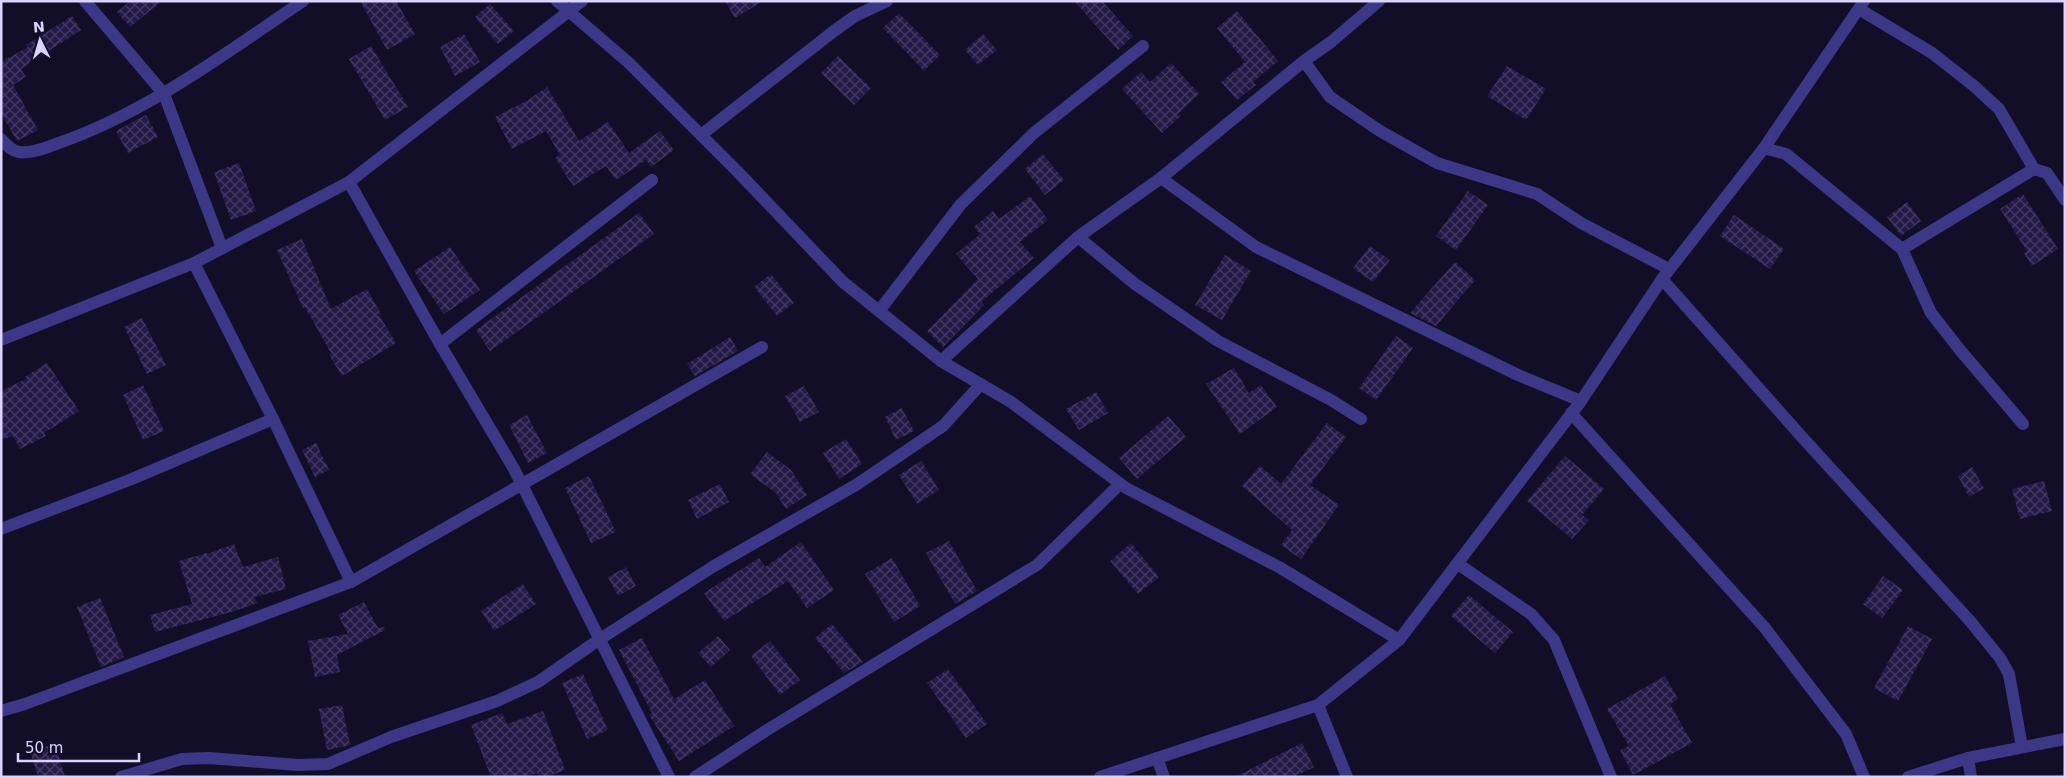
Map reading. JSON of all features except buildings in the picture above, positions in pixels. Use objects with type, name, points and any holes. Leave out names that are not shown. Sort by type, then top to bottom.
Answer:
[{"type":"street","points":[[85,1],[164,94],[222,248]]},
{"type":"street","points":[[1,139],[11,149],[20,152],[37,150],[79,136],[164,94],[302,1]]},
{"type":"street","points":[[556,1],[629,63],[843,282],[941,361],[1011,402],[1120,484],[1208,532],[1279,567],[1400,640]]},
{"type":"street","points":[[1,340],[194,263],[349,182],[582,1]]},
{"type":"street","points":[[701,135],[834,31],[855,16],[887,1]]},
{"type":"street","points":[[941,361],[1078,237],[1162,178],[1379,1]]},
{"type":"street","points":[[1100,777],[1318,705],[1400,640],[1581,401],[1665,274],[1764,148],[1861,5],[1932,53],[1999,109],[2034,169],[2047,174],[2065,200]]},
{"type":"street","points":[[879,311],[961,204],[1034,132],[1143,46]]},
{"type":"street","points":[[1304,61],[1330,97],[1380,131],[1437,163],[1537,194],[1665,274],[1801,436],[1970,621],[2000,658],[2009,674],[2022,746]]},
{"type":"street","points":[[1764,148],[1786,154],[1902,249],[1931,313],[2023,424]]},
{"type":"street","points":[[1902,249],[2034,169]]},
{"type":"street","points":[[1162,178],[1256,247],[1518,375],[1581,401]]},
{"type":"street","points":[[440,344],[652,180]]},
{"type":"street","points":[[349,182],[440,344],[523,485],[669,777]]},
{"type":"street","points":[[1078,237],[1135,284],[1218,341],[1331,400],[1361,419]]},
{"type":"street","points":[[194,263],[273,419],[350,582]]},
{"type":"street","points":[[1,711],[25,704],[350,582],[762,348]]},
{"type":"street","points":[[121,777],[182,759],[209,758],[298,765],[328,764],[391,737],[514,693],[538,682],[600,639],[714,566],[856,485],[943,426],[981,384]]},
{"type":"street","points":[[1571,414],[1765,628],[1846,734],[1864,777]]},
{"type":"street","points":[[1,529],[132,479],[273,419]]},
{"type":"street","points":[[695,777],[767,730],[1036,566],[1120,484]]},
{"type":"street","points":[[1458,564],[1531,614],[1554,640],[1611,777]]},
{"type":"street","points":[[1318,705],[1347,777]]},
{"type":"street","points":[[1908,777],[1968,758],[2065,739]]},
{"type":"street","points":[[1157,758],[1164,777]]},
{"type":"street","points":[[1968,758],[1971,777]]}]
